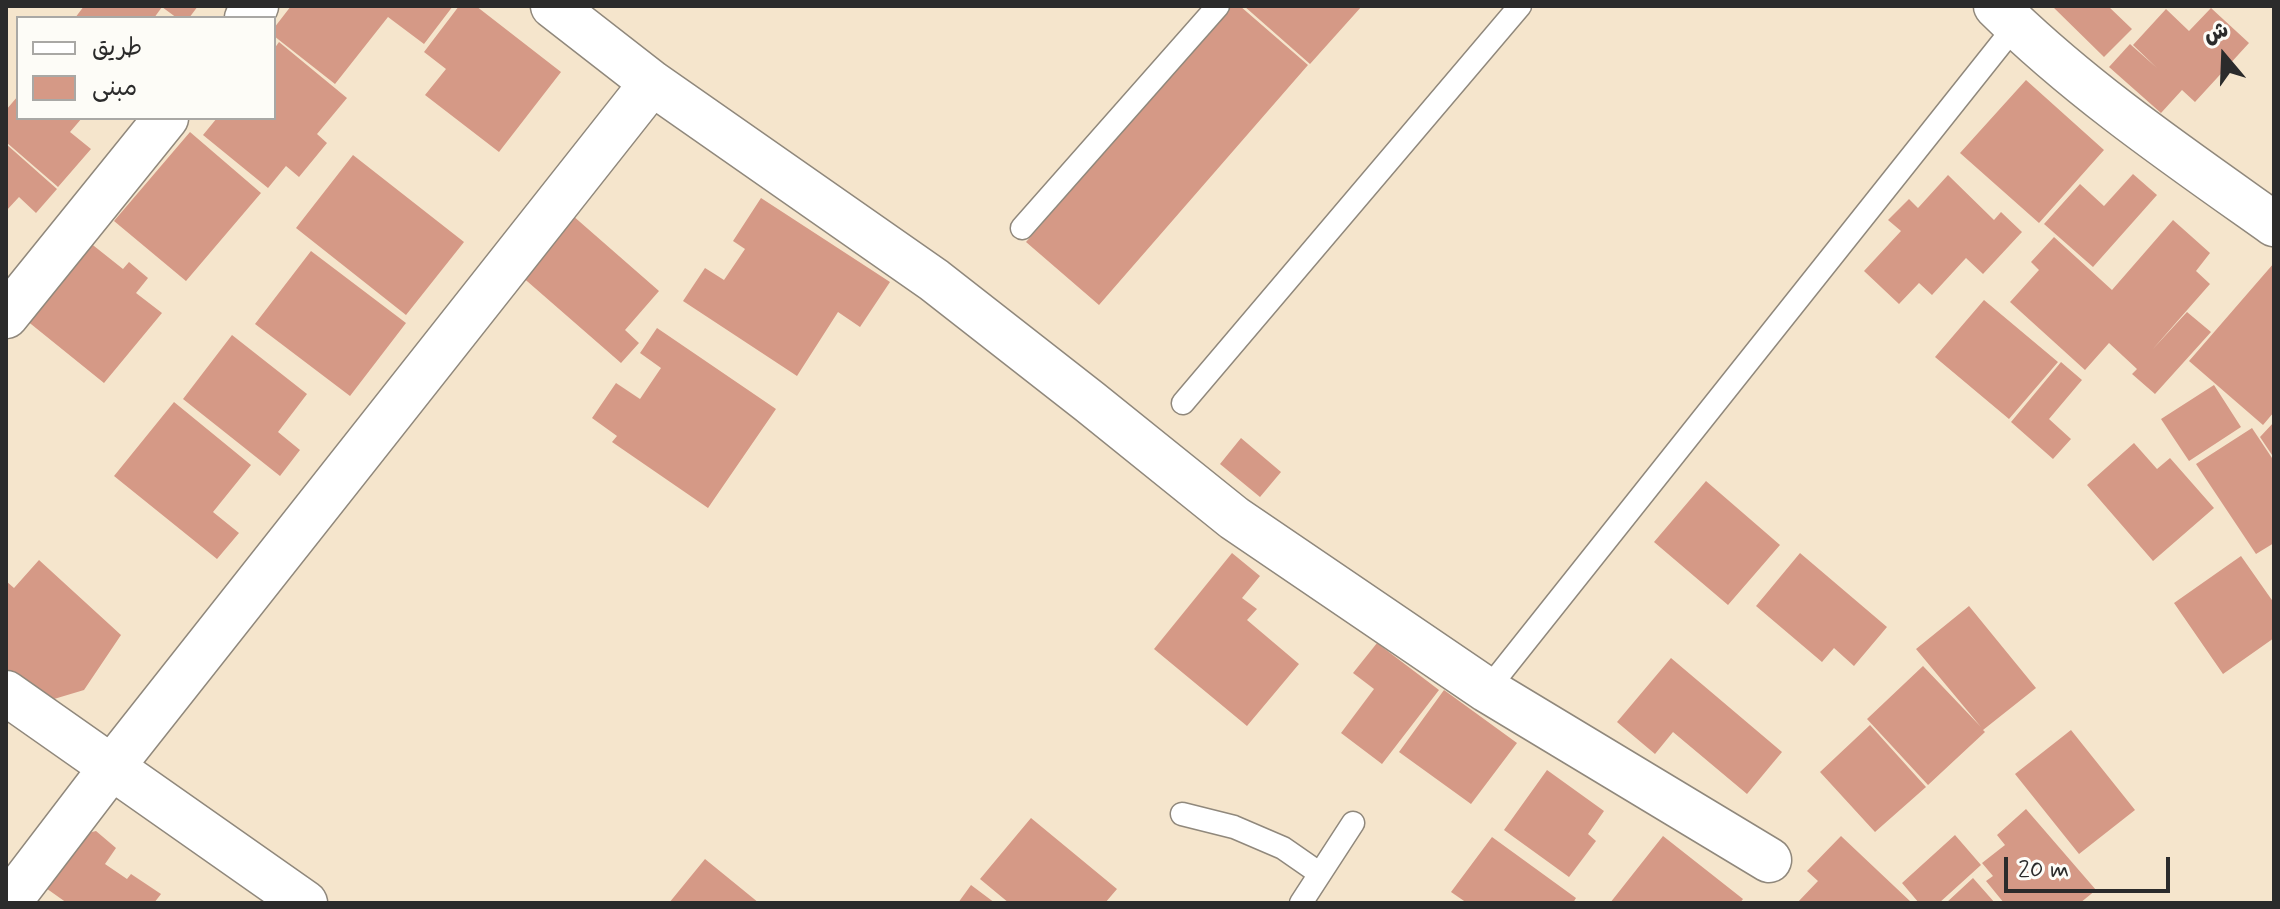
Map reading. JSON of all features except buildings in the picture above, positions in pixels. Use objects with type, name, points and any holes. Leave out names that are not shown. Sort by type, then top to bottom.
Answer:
[{"type":"street","points":[[553,6],[652,83],[934,280],[1234,518],[1487,690],[1769,860]]},
{"type":"street","points":[[2006,16],[2137,127],[2274,224]]},
{"type":"street","points":[[8,903],[652,83]]},
{"type":"street","points":[[6,316],[164,120]]},
{"type":"street","points":[[6,693],[305,903]]},
{"type":"lane","points":[[1022,228],[1218,6]]},
{"type":"lane","points":[[1183,403],[1520,6]]},
{"type":"lane","points":[[1487,690],[2006,16]]},
{"type":"lane","points":[[1182,814],[1234,827],[1283,848],[1319,873]]},
{"type":"lane","points":[[1301,903],[1353,823]]}]
